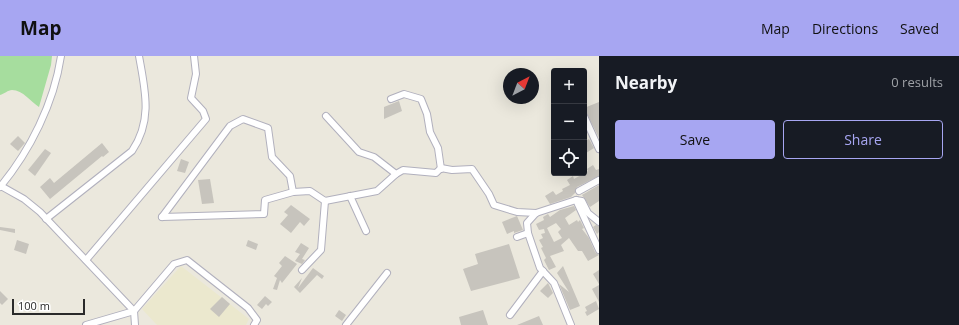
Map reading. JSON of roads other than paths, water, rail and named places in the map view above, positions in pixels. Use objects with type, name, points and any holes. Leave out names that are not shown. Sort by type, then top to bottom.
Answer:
[{"type":"street","points":[[61,56],[50,97],[36,132],[1,186],[24,199],[86,260],[134,311],[135,325]]},
{"type":"street","points":[[46,219],[132,151],[138,142],[143,131],[147,101],[139,56]]},
{"type":"street","points":[[86,260],[206,119],[203,111],[191,98],[196,74],[194,56]]},
{"type":"street","points":[[391,99],[404,94],[421,99],[427,114],[430,132],[438,148],[441,169]]},
{"type":"street","points":[[326,116],[359,152],[374,157],[396,174]]},
{"type":"street","points":[[293,192],[290,176],[272,157],[268,128],[243,119],[230,126],[162,217],[264,214],[265,200],[293,192],[310,190],[325,201],[377,191],[396,174],[403,170],[436,173],[441,169],[472,170],[489,194],[494,205],[518,212],[536,213],[576,200],[582,201],[588,213],[599,222]]},
{"type":"street","points":[[587,123],[599,149]]},
{"type":"street","points":[[579,191],[599,180]]},
{"type":"street","points":[[350,196],[366,231]]},
{"type":"street","points":[[576,200],[599,250]]},
{"type":"street","points":[[302,270],[321,250],[325,201]]},
{"type":"street","points":[[536,213],[527,223],[528,233],[540,268],[554,283],[571,325]]},
{"type":"street","points":[[517,237],[528,233]]},
{"type":"street","points":[[86,325],[134,311],[174,264],[187,260],[248,308],[257,320],[254,325]]},
{"type":"street","points":[[510,315],[543,271]]},
{"type":"street","points":[[346,325],[387,273]]}]
